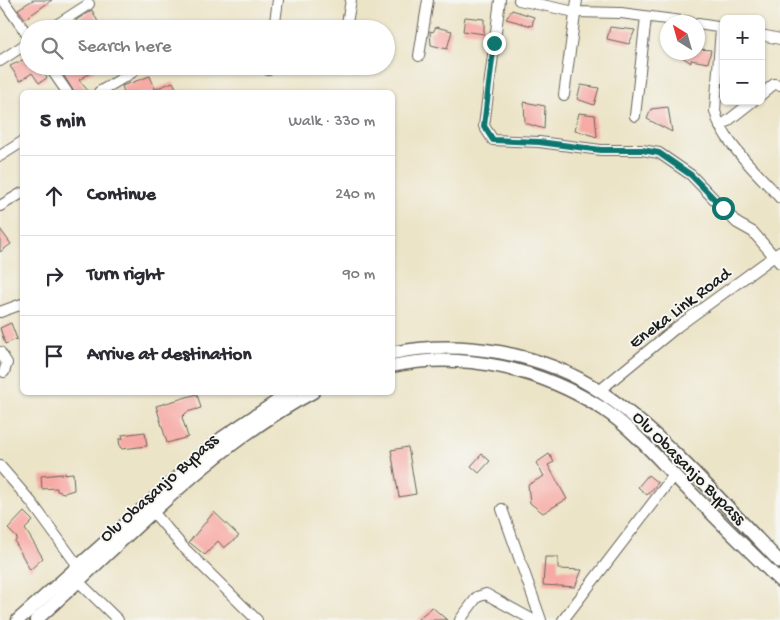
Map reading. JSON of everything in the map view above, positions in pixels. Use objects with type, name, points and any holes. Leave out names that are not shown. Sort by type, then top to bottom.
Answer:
[{"type":"main road","points":[[395,353],[455,348],[506,354],[549,366],[599,391],[647,428],[780,562]]},
{"type":"main road","name":"Olu Obasanjo Bypass","points":[[395,365],[419,361],[466,362],[506,367],[574,392],[603,409],[645,443],[674,476],[780,581]]},
{"type":"main road","points":[[18,620],[222,438],[286,395]]},
{"type":"main road","name":"Olu Obasanjo Bypass","points":[[36,620],[229,446],[308,395]]},
{"type":"street","points":[[3,0],[20,24]]},
{"type":"street","points":[[275,20],[278,0]]},
{"type":"street","points":[[348,20],[351,0]]},
{"type":"street","points":[[419,56],[428,0]]},
{"type":"street","points":[[500,0],[484,126],[493,140],[539,142],[610,150],[642,150],[659,153],[691,175],[737,223],[753,232],[778,257]]},
{"type":"street","points":[[518,0],[575,12],[621,13],[660,19]]},
{"type":"street","points":[[564,95],[577,0]]},
{"type":"street","points":[[64,20],[89,4]]},
{"type":"street","points":[[635,116],[646,17]]},
{"type":"street","points":[[705,25],[720,28]]},
{"type":"street","points":[[765,36],[780,39]]},
{"type":"street","points":[[0,61],[20,48]]},
{"type":"street","points":[[720,52],[715,111],[720,127],[780,198]]},
{"type":"street","points":[[55,75],[66,90]]},
{"type":"street","points":[[102,90],[128,75]]},
{"type":"street","points":[[765,92],[774,84],[780,85]]},
{"type":"street","points":[[720,127],[748,105]]},
{"type":"street","points":[[0,156],[20,143]]},
{"type":"street","points":[[0,206],[20,193]]},
{"type":"street","name":"Eneka Link Road","points":[[599,391],[677,328],[778,257]]},
{"type":"street","points":[[0,312],[20,305]]},
{"type":"street","points":[[0,352],[6,363],[4,372]]},
{"type":"street","points":[[0,466],[32,504],[78,566]]},
{"type":"street","points":[[563,620],[674,476]]},
{"type":"street","points":[[502,509],[540,620]]},
{"type":"street","points":[[154,513],[183,547],[257,620]]},
{"type":"street","points":[[79,582],[118,620]]},
{"type":"street","points":[[460,620],[477,597],[486,594],[533,620]]},
{"type":"building","points":[[33,0],[52,0],[25,19],[18,9]]},
{"type":"building","points":[[92,10],[97,20],[76,20]]},
{"type":"building","points":[[512,10],[534,17],[532,26],[506,19]]},
{"type":"building","points":[[465,17],[484,19],[484,34],[463,31]]},
{"type":"building","points":[[436,27],[452,31],[447,49],[431,45],[430,31],[433,32]]},
{"type":"building","points":[[610,27],[635,30],[629,44],[607,39]]},
{"type":"building","points":[[705,50],[711,50],[708,63],[691,60],[705,60]]},
{"type":"building","points":[[20,61],[20,75],[29,75],[20,81],[10,66]]},
{"type":"building","points":[[33,75],[45,75],[47,78],[39,83]]},
{"type":"building","points":[[64,75],[87,75],[79,80],[87,90],[73,90]]},
{"type":"building","points":[[150,76],[155,89],[173,82],[177,90],[123,90],[122,86]]},
{"type":"building","points":[[581,85],[599,88],[594,105],[577,99]]},
{"type":"building","points":[[524,102],[545,106],[544,129],[525,123]]},
{"type":"building","points":[[668,107],[672,132],[647,119],[651,109]]},
{"type":"building","points":[[579,113],[595,115],[597,137],[575,130]]},
{"type":"building","points":[[0,229],[11,244],[0,252]]},
{"type":"building","points":[[11,323],[17,339],[5,344],[0,328]]},
{"type":"building","points":[[197,395],[201,408],[187,412],[182,417],[188,437],[167,443],[156,406]]},
{"type":"building","points":[[145,432],[147,446],[122,449],[120,447],[119,439],[123,439],[122,435]]},
{"type":"building","points":[[408,447],[416,494],[399,497],[391,450]]},
{"type":"building","points":[[482,454],[490,461],[479,473],[471,466]]},
{"type":"building","points":[[549,454],[554,462],[548,465],[567,499],[543,513],[530,503],[528,485],[544,476],[536,463]]},
{"type":"building","points":[[73,473],[74,490],[64,493],[57,491],[57,488],[42,489],[41,476]]},
{"type":"building","points":[[648,475],[658,483],[647,495],[638,487]]},
{"type":"building","points":[[24,512],[33,521],[25,529],[43,558],[30,570],[15,542],[17,538],[8,529]]},
{"type":"building","points":[[214,512],[239,536],[224,548],[218,541],[205,555],[189,542]]},
{"type":"building","points":[[545,557],[558,557],[558,569],[582,570],[575,587],[543,585]]},
{"type":"building","points":[[432,607],[447,620],[417,620]]},
{"type":"route","points":[[494,43],[485,102],[484,126],[493,140],[503,142],[539,142],[601,150],[642,150],[659,153],[691,175],[723,208]]}]
